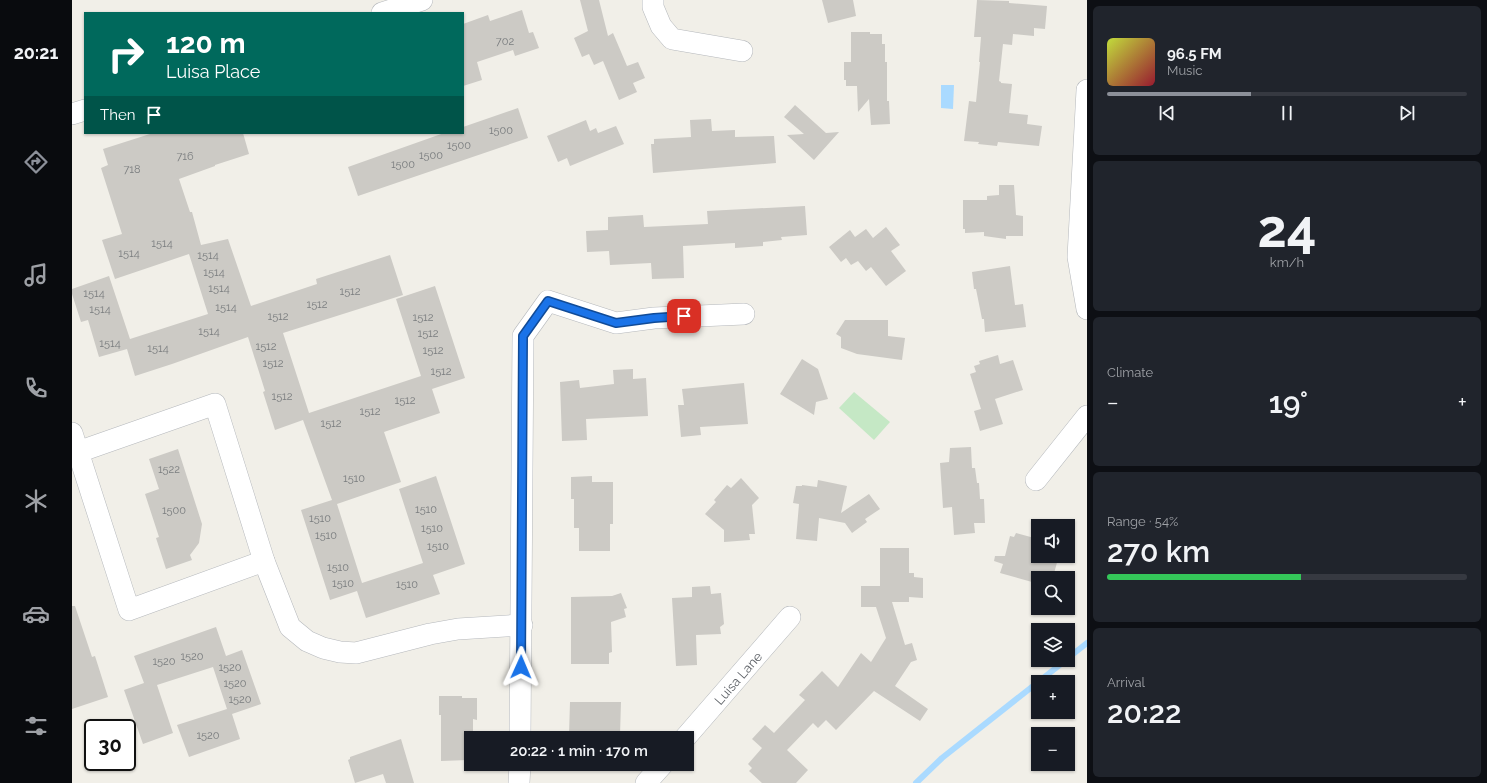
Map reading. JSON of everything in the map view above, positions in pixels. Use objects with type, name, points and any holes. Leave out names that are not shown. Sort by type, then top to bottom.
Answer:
[{"type":"street","points":[[385,12],[422,0]]},
{"type":"street","points":[[653,0],[653,7],[661,26],[672,38],[742,51]]},
{"type":"street","points":[[1087,90],[1078,257],[1087,309]]},
{"type":"street","points":[[72,114],[84,110]]},
{"type":"street","points":[[520,731],[523,336],[548,301],[616,323],[654,318],[744,314]]},
{"type":"street","points":[[264,561],[128,610],[75,443],[215,404],[264,561],[290,627],[307,641],[323,648],[340,652],[356,653],[430,634],[458,629],[522,625]]},
{"type":"street","points":[[1036,480],[1087,416]]},
{"type":"street","name":"Luisa Lane","points":[[691,731],[790,617]]},
{"type":"street","points":[[519,783],[520,771]]},
{"type":"street","points":[[646,783],[657,771]]},
{"type":"green space","points":[[854,392],[890,422],[874,440],[839,408]]},
{"type":"water","points":[[941,85],[954,85],[953,109],[941,108]]},
{"type":"building","points":[[580,0],[599,0],[608,36],[613,33],[627,66],[638,62],[645,78],[633,83],[637,92],[619,100],[603,61],[594,65],[589,54],[582,57],[574,38],[588,31]]},
{"type":"building","points":[[822,0],[853,0],[856,16],[828,23]]},
{"type":"building","points":[[977,0],[1009,1],[1009,3],[1047,6],[1045,29],[1034,28],[1034,36],[1013,34],[1012,45],[1003,44],[999,81],[1001,83],[1012,84],[1009,113],[1028,115],[1027,124],[1042,126],[1039,146],[998,142],[997,146],[978,144],[979,142],[964,141],[969,101],[976,102],[980,62],[981,37],[974,37]]},
{"type":"building","points":[[522,10],[529,33],[533,32],[539,48],[515,56],[513,50],[477,62],[482,80],[464,86],[464,24],[488,15],[490,21]]},
{"type":"building","points":[[851,32],[870,32],[870,34],[882,34],[882,44],[885,44],[885,62],[887,62],[887,101],[889,101],[890,124],[871,125],[869,99],[858,112],[857,86],[846,86],[846,80],[844,80],[844,62],[851,62]]},
{"type":"building","points":[[795,105],[826,133],[839,132],[814,160],[787,135],[804,134],[784,117]]},
{"type":"building","points":[[518,108],[528,138],[358,196],[348,167],[441,134],[464,134],[464,127]]},
{"type":"building","points":[[711,119],[712,131],[735,130],[735,137],[774,136],[776,163],[653,173],[651,144],[654,144],[654,139],[691,137],[690,120]]},
{"type":"building","points":[[586,120],[590,131],[596,128],[598,133],[616,126],[624,144],[570,166],[567,158],[558,162],[547,136]]},
{"type":"building","points":[[150,134],[243,134],[249,154],[179,179],[190,212],[192,212],[201,245],[228,239],[251,306],[317,284],[316,279],[390,255],[403,295],[283,333],[309,413],[421,376],[396,299],[435,286],[465,378],[432,389],[440,413],[384,432],[401,482],[337,504],[362,583],[423,563],[399,489],[436,476],[465,564],[433,575],[440,594],[366,618],[357,591],[330,600],[301,510],[332,500],[303,420],[275,430],[263,392],[265,391],[248,337],[135,376],[127,349],[99,357],[88,320],[81,322],[72,294],[72,289],[109,276],[130,339],[208,314],[189,254],[115,279],[102,240],[122,234],[101,168],[108,165],[103,149]]},
{"type":"building","points":[[999,185],[1014,185],[1016,215],[1023,216],[1023,236],[1006,236],[1006,239],[984,236],[984,232],[965,233],[965,229],[963,229],[963,200],[987,200],[987,196],[999,195]]},
{"type":"building","points":[[805,206],[807,235],[781,237],[782,240],[763,242],[763,246],[735,248],[735,243],[683,246],[684,278],[652,279],[651,263],[610,265],[609,251],[587,252],[586,231],[608,230],[608,217],[643,215],[644,227],[708,224],[707,211]]},
{"type":"building","points":[[886,227],[900,245],[891,251],[906,271],[886,286],[871,267],[866,271],[858,261],[851,265],[846,258],[841,262],[829,247],[850,230],[855,237],[866,229],[873,238]]},
{"type":"building","points":[[1010,266],[1015,305],[1023,304],[1026,327],[985,332],[984,319],[982,319],[976,289],[974,289],[972,272]]},
{"type":"building","points":[[845,320],[888,320],[888,336],[905,338],[902,360],[857,354],[841,348],[841,337],[836,334]]},
{"type":"building","points":[[998,355],[1000,364],[1013,360],[1023,390],[995,399],[1003,424],[980,431],[974,411],[981,409],[970,374],[976,372],[974,366],[980,364],[979,361]]},
{"type":"building","points":[[802,359],[818,369],[828,399],[816,402],[814,415],[780,394]]},
{"type":"building","points":[[633,369],[633,379],[646,378],[648,416],[586,419],[587,440],[562,441],[560,382],[579,380],[580,388],[614,384],[613,370]]},
{"type":"building","points":[[744,383],[748,424],[700,427],[701,435],[681,437],[678,405],[684,405],[682,389]]},
{"type":"building","points":[[971,447],[972,468],[975,468],[977,483],[979,483],[980,499],[984,499],[985,523],[974,523],[975,533],[954,535],[952,507],[943,508],[940,463],[949,462],[950,448]]},
{"type":"building","points":[[178,449],[202,524],[199,543],[190,555],[192,560],[166,569],[156,538],[159,537],[145,494],[159,489],[149,459]]},
{"type":"building","points":[[592,476],[592,482],[613,482],[613,524],[610,524],[610,551],[579,551],[579,528],[574,528],[574,499],[571,499],[571,477]]},
{"type":"building","points":[[741,478],[759,498],[752,505],[755,534],[749,534],[750,540],[724,542],[724,530],[705,514],[716,502],[714,500],[727,485],[731,488]]},
{"type":"building","points":[[818,480],[847,486],[841,513],[869,494],[880,509],[865,519],[867,522],[852,533],[845,523],[819,518],[817,541],[796,539],[799,504],[793,503],[796,486],[802,485],[817,487]]},
{"type":"building","points":[[1016,533],[1031,537],[1031,563],[1057,563],[1055,571],[1031,571],[1031,582],[1000,573],[1003,564],[994,561],[995,556],[1005,556],[1010,536],[1014,537]]},
{"type":"building","points":[[880,548],[909,548],[909,573],[914,573],[914,577],[923,578],[923,598],[909,597],[909,602],[892,602],[905,645],[912,643],[917,660],[911,662],[895,686],[928,709],[920,721],[874,691],[836,730],[826,720],[818,728],[813,723],[787,750],[808,770],[796,783],[762,783],[749,771],[752,768],[748,764],[762,748],[752,739],[765,725],[774,733],[805,700],[799,695],[822,671],[838,687],[861,653],[871,662],[886,638],[876,607],[861,607],[861,586],[880,586]]},
{"type":"building","points":[[710,586],[711,594],[721,593],[724,624],[720,627],[721,634],[696,635],[697,665],[676,666],[672,598],[692,597],[692,587]]},
{"type":"building","points":[[621,593],[627,608],[624,609],[626,617],[611,622],[612,652],[609,653],[609,664],[571,664],[571,597],[612,596]]},
{"type":"building","points":[[72,606],[75,606],[92,657],[95,656],[108,697],[72,709]]},
{"type":"building","points":[[216,627],[226,656],[242,650],[261,704],[232,714],[240,739],[189,757],[177,725],[227,709],[213,667],[157,685],[173,733],[143,744],[136,724],[136,719],[134,719],[124,690],[144,683],[134,656]]},
{"type":"building","points":[[439,696],[462,696],[462,698],[477,698],[477,720],[473,719],[473,731],[464,731],[464,760],[441,761],[441,715],[439,715]]},
{"type":"building","points":[[570,702],[621,702],[620,731],[569,731]]},
{"type":"building","points":[[401,739],[414,783],[386,783],[383,774],[355,783],[348,760],[350,757]]},
{"type":"waterway","points":[[1075,652],[1087,643]]},
{"type":"waterway","points":[[916,783],[942,758],[1057,667]]},
{"type":"route","points":[[521,667],[523,336],[548,301],[616,323],[684,316]]}]
